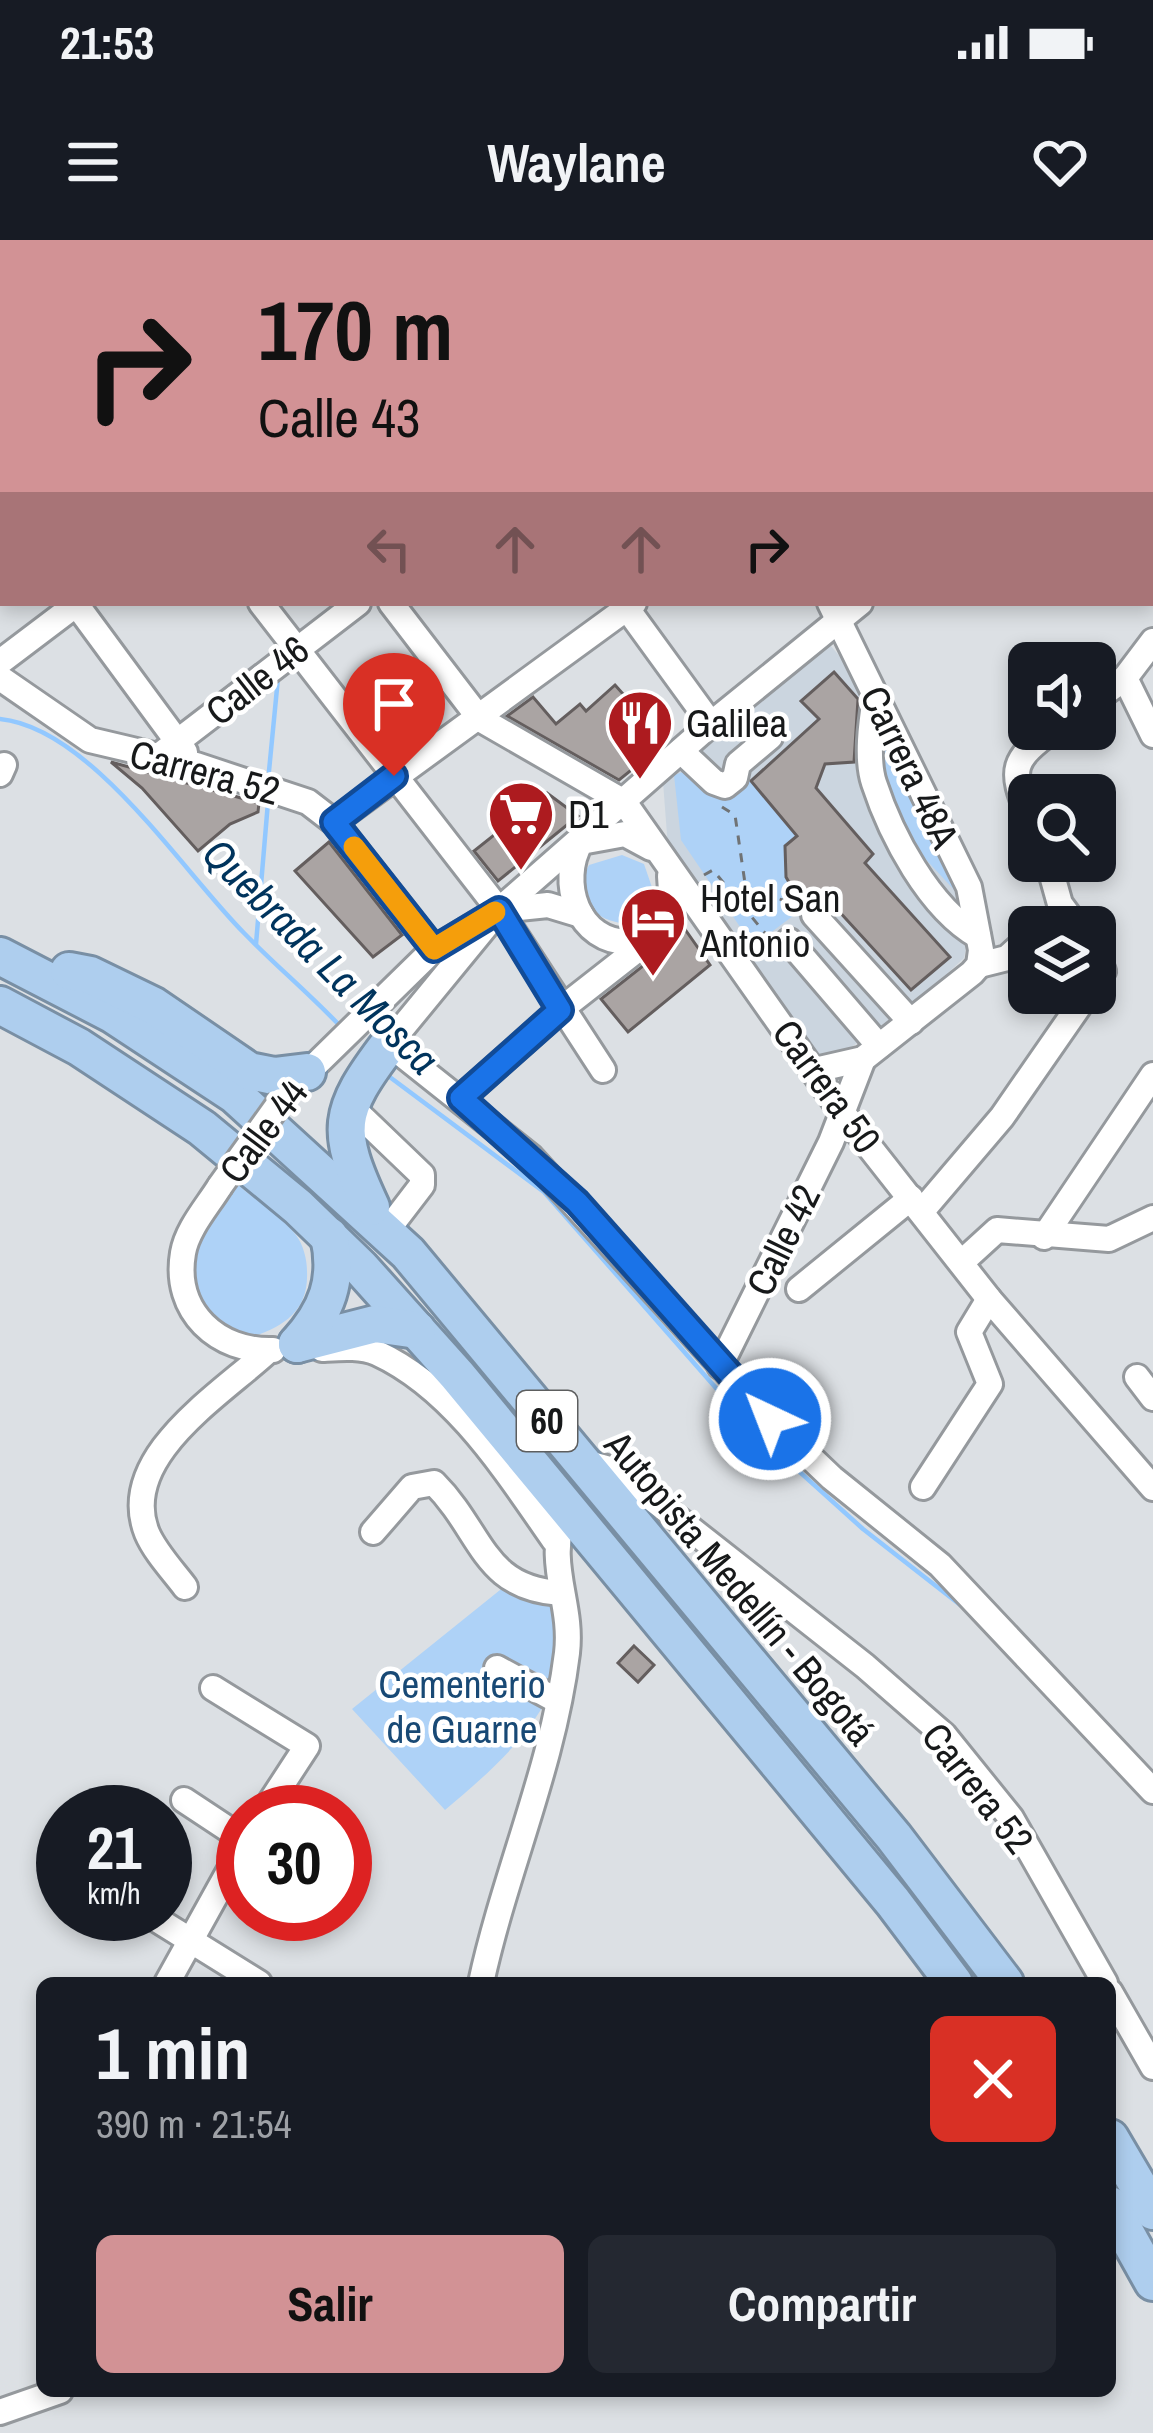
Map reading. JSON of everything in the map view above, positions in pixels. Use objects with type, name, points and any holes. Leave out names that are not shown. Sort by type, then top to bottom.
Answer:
[{"type":"highway","points":[[10,961],[90,975],[119,988],[154,1006],[249,1071],[274,1076],[314,1065]]},
{"type":"highway","name":"Autopista Medellín - Bogotá","points":[[10,961],[112,1013],[202,1070],[383,1229],[894,1837],[1000,1977]]},
{"type":"highway","name":"60","points":[[2,1014],[79,1047],[202,1128],[329,1236],[417,1330],[560,1524],[879,1885],[949,1977]]},
{"type":"highway","points":[[383,1229],[348,1158],[344,1139],[352,1096],[386,1048]]},
{"type":"highway","points":[[282,1348],[312,1328],[333,1285],[329,1236]]},
{"type":"highway","points":[[282,1348],[375,1324],[417,1330]]},
{"type":"highway","points":[[1116,2148],[1153,2211]]},
{"type":"highway","points":[[1116,2216],[1153,2282]]},
{"type":"street","points":[[0,662],[73,606]]},
{"type":"street","points":[[79,606],[196,765]]},
{"type":"street","points":[[263,606],[499,910],[603,1070]]},
{"type":"street","name":"Calle 46","points":[[156,758],[354,606]]},
{"type":"street","name":"Carrera 50","points":[[394,606],[480,719],[624,802],[842,1112],[989,1299],[1153,1488]]},
{"type":"street","points":[[334,822],[480,719],[627,606]]},
{"type":"street","points":[[629,606],[711,724]]},
{"type":"street","name":"Carrera 48A","points":[[834,612],[969,886],[979,965]]},
{"type":"street","name":"Calle 44","points":[[560,1524],[430,1390],[376,1352],[239,1348],[214,1336],[188,1302],[183,1254],[220,1186],[281,1101],[314,1065],[434,949],[499,910],[581,842],[834,612]]},
{"type":"street","points":[[1116,685],[1153,640]]},
{"type":"street","name":"Carrera 52","points":[[0,677],[90,740],[196,765],[308,802],[334,822],[434,949]]},
{"type":"street","points":[[1125,678],[1153,735]]},
{"type":"street","points":[[875,696],[872,779],[909,858],[955,923],[978,936]]},
{"type":"street","points":[[681,751],[724,786],[735,778],[738,764],[770,737]]},
{"type":"street","points":[[499,910],[548,905],[581,915],[613,939],[632,942],[658,933],[672,906],[673,884],[660,856],[625,834],[581,842],[571,859],[568,878],[581,915]]},
{"type":"street","points":[[1054,882],[1060,904]]},
{"type":"street","points":[[461,1098],[560,1010],[658,933],[687,896]]},
{"type":"street","name":"Calle 44","points":[[386,1048],[499,910]]},
{"type":"street","points":[[811,911],[911,1022]]},
{"type":"street","points":[[779,940],[871,1052]]},
{"type":"street","points":[[815,1070],[871,1052],[979,965],[1008,957]]},
{"type":"street","points":[[799,1289],[916,1204],[1002,1117],[1073,1014]]},
{"type":"street","points":[[386,1048],[461,1098],[577,1202],[720,1366],[832,1478],[972,1596],[1022,1656],[1153,1791]]},
{"type":"street","name":"Calle 42","points":[[720,1366],[871,1052]]},
{"type":"street","points":[[1044,1237],[1153,1075]]},
{"type":"street","points":[[352,1096],[422,1174],[422,1185],[383,1229]]},
{"type":"street","points":[[963,1262],[997,1230],[1109,1239],[1153,1217]]},
{"type":"street","points":[[923,1487],[989,1384],[969,1332],[989,1299]]},
{"type":"street","points":[[185,1587],[148,1535],[139,1496],[146,1470],[173,1438],[282,1348]]},
{"type":"street","points":[[1137,1377],[1153,1398]]},
{"type":"street","name":"Carrera 52","points":[[579,1460],[617,1471],[865,1666],[944,1735],[1011,1818],[1102,1977]]},
{"type":"street","points":[[373,1532],[412,1487],[434,1483],[452,1501],[496,1569],[525,1591],[560,1593]]},
{"type":"street","points":[[483,1977],[537,1795],[568,1649],[560,1593],[560,1524]]},
{"type":"street","points":[[496,1667],[556,1700]]},
{"type":"street","points":[[213,1688],[307,1746],[282,1785]]},
{"type":"street","points":[[170,1977],[216,1893]]},
{"type":"street","points":[[186,1941],[248,1977]]},
{"type":"street","points":[[1116,2002],[1153,2067]]},
{"type":"street","points":[[0,2412],[43,2397]]},
{"type":"path","points":[[716,804],[735,814],[746,890],[811,911]]},
{"type":"path","points":[[687,896],[713,870],[779,940]]},
{"type":"shaded area","points":[[830,645],[854,673],[971,921],[964,958],[913,1005],[835,1058],[821,1057],[812,1048],[668,848],[663,782]]},
{"type":"green space","points":[[880,729],[958,894],[917,850],[876,768]]},
{"type":"green space","points":[[686,771],[724,794],[751,780],[797,836],[796,893],[818,897],[753,946],[681,840],[674,775]]},
{"type":"green space","points":[[622,855],[644,864],[657,902],[647,921],[619,923],[587,904],[583,880],[589,865]]},
{"type":"green space","points":[[237,1184],[296,1235],[307,1271],[298,1309],[280,1324],[243,1340],[206,1321],[190,1260],[197,1234]]},
{"type":"green space","name":"Cementerio de Guarne","points":[[505,1586],[522,1598],[553,1601],[561,1641],[557,1672],[548,1696],[520,1739],[445,1810],[352,1709]]},
{"type":"building","points":[[834,672],[858,699],[854,762],[825,764],[816,788],[873,854],[865,863],[950,957],[911,990],[825,896],[795,893],[786,877],[785,846],[797,836],[751,781],[819,719],[801,701]]},
{"type":"building","points":[[615,685],[666,742],[619,780],[507,716],[533,697],[556,724],[580,704],[586,711]]},
{"type":"building","points":[[111,762],[259,803],[258,812],[230,824],[198,851],[142,788]]},
{"type":"building","points":[[547,793],[578,816],[498,881],[474,851]]},
{"type":"building","points":[[329,842],[402,935],[373,957],[295,871]]},
{"type":"building","name":"Hotel San Antonio","points":[[682,925],[710,965],[628,1032],[601,999],[662,951]]},
{"type":"building","points":[[634,1646],[654,1665],[638,1682],[618,1663]]},
{"type":"waterway","points":[[269,771],[278,678]]},
{"type":"waterway","name":"Quebrada La Mosca","points":[[0,719],[34,728],[101,775],[244,933],[343,1029]]},
{"type":"waterway","points":[[256,944],[268,802]]},
{"type":"waterway","name":"Quebrada La Mosca","points":[[383,1072],[544,1192],[751,1428],[863,1529],[968,1611]]},
{"type":"waterway","name":"Quebrada La Mosca","points":[[1021,1668],[1124,1777]]},
{"type":"slow traffic","points":[[354,847],[434,949],[495,912]]},
{"type":"place","name":"Galilea","points":[[640,782]]},
{"type":"place","name":"D1","points":[[521,873]]},
{"type":"place","name":"Hotel San Antonio","points":[[653,979]]},
{"type":"route","points":[[394,776],[334,822],[434,949],[499,910],[560,1010],[461,1098],[577,1202],[770,1419]]}]
